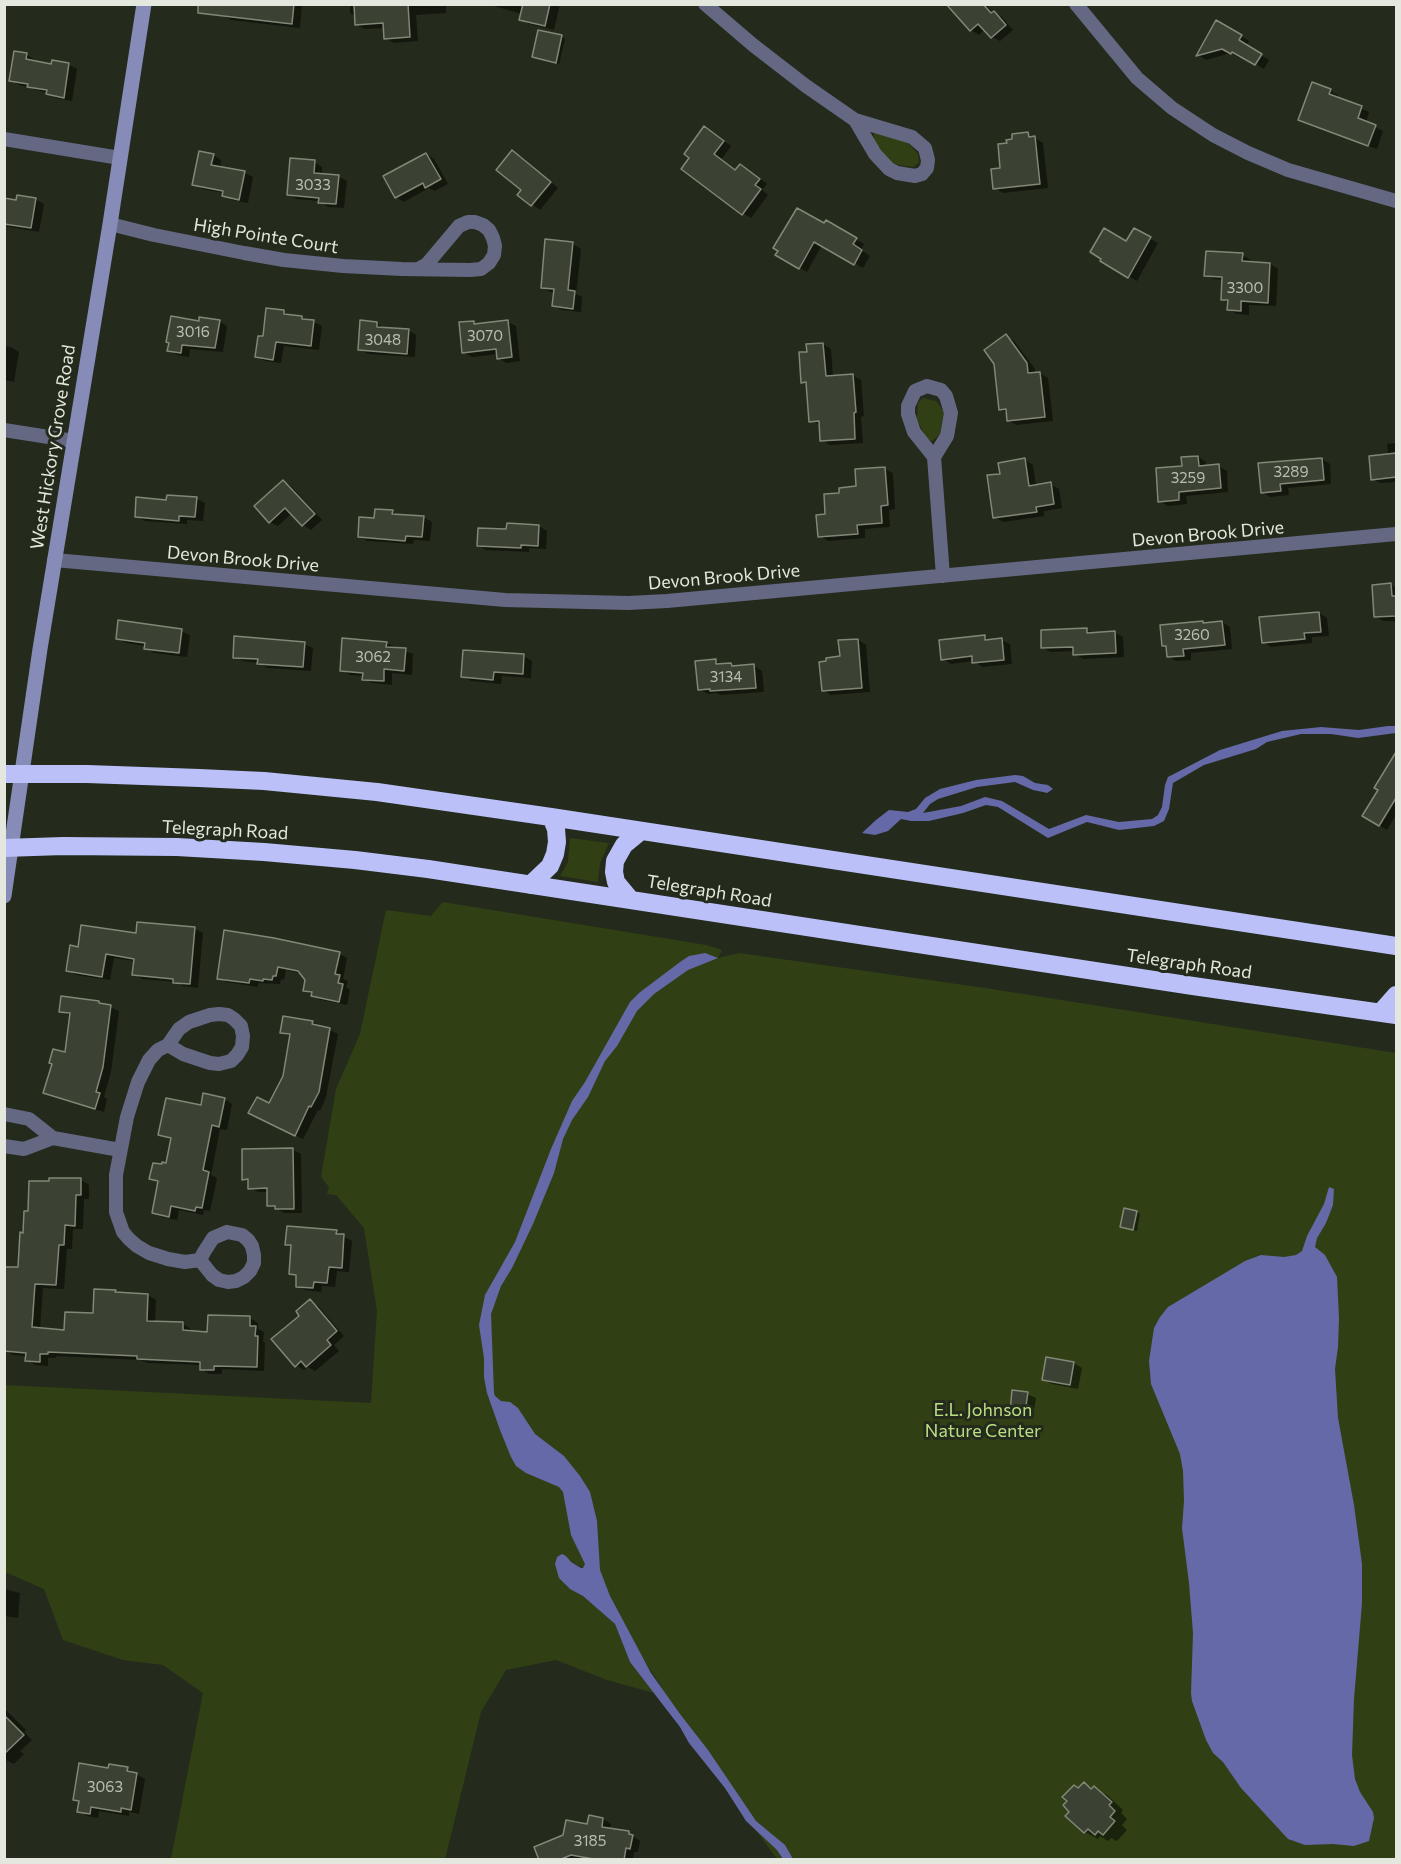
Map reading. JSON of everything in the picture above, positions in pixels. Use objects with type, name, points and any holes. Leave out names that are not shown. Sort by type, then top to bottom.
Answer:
[{"type":"highway","points":[[13,774],[264,781],[377,792],[1396,946]]},
{"type":"highway","points":[[530,885],[550,866],[555,854],[556,829],[551,817]]},
{"type":"highway","points":[[631,900],[616,882],[615,861],[624,845],[640,831]]},
{"type":"highway","name":"Telegraph Road","points":[[8,848],[177,847],[264,852],[399,865],[1389,1014]]},
{"type":"highway","points":[[1389,1014],[1396,995]]},
{"type":"street","name":"West Hickory Grove Road","points":[[4,896],[13,774],[54,560],[144,4]]},
{"type":"street","points":[[705,4],[770,59],[855,120],[912,137],[925,148],[927,168],[922,174],[915,176],[888,169],[875,154],[855,120]]},
{"type":"street","points":[[1076,4],[1137,78],[1172,108],[1205,129],[1248,153],[1288,170],[1396,201]]},
{"type":"street","points":[[4,139],[120,158]]},
{"type":"street","name":"High Pointe Court","points":[[110,224],[188,242],[285,260],[343,266],[418,269],[481,269],[495,255],[493,238],[483,225],[468,222],[459,226],[428,264],[418,269]]},
{"type":"street","points":[[934,457],[947,436],[951,413],[946,396],[941,390],[927,386],[915,391],[908,406],[908,414],[914,432],[934,457],[943,576]]},
{"type":"street","points":[[4,430],[74,441]]},
{"type":"street","name":"Devon Brook Drive","points":[[54,560],[505,600],[589,603],[667,601],[1396,534]]},
{"type":"street","points":[[168,1045],[183,1054],[219,1064],[231,1061],[237,1055],[242,1047],[243,1036],[240,1026],[228,1015],[210,1015],[189,1022],[179,1029],[168,1045],[158,1050],[149,1060],[138,1082],[127,1117],[116,1175],[116,1212],[119,1223],[129,1239],[149,1253],[185,1262],[200,1260]]},
{"type":"street","points":[[4,1114],[29,1119],[53,1138],[120,1150]]},
{"type":"street","points":[[4,1146],[24,1149],[53,1138]]},
{"type":"green space","points":[[874,132],[907,142],[918,154],[919,162],[913,167],[893,164],[884,156],[874,141]]},
{"type":"green space","points":[[923,398],[936,401],[944,412],[940,434],[932,441],[926,438],[917,419],[918,403]]},
{"type":"green space","points":[[570,838],[609,843],[600,863],[598,882],[560,876],[568,862]]},
{"type":"green space","name":"E.L. Johnson Nature Center","points":[[443,902],[706,945],[722,950],[718,958],[739,953],[985,988],[1396,1053],[1396,1859],[777,1859],[693,1745],[661,1686],[583,1568],[571,1562],[566,1556],[565,1585],[583,1596],[615,1624],[630,1662],[654,1693],[607,1680],[556,1660],[506,1670],[481,1712],[445,1859],[171,1859],[203,1693],[163,1665],[123,1660],[63,1640],[44,1589],[5,1572],[4,1385],[371,1403],[377,1311],[364,1228],[336,1195],[327,1194],[329,1187],[321,1177],[336,1089],[360,1034],[386,910],[431,916]]},
{"type":"water","points":[[1396,726],[1396,733],[1358,738],[1331,734],[1301,734],[1267,742],[1256,749],[1204,765],[1173,783],[1169,809],[1164,821],[1154,826],[1119,830],[1087,822],[1048,838],[998,807],[986,805],[929,821],[901,819],[888,831],[875,835],[862,833],[889,810],[908,812],[916,809],[925,798],[940,789],[976,780],[1015,775],[1023,776],[1035,783],[1048,785],[1053,789],[1047,793],[1015,782],[977,787],[938,799],[930,804],[923,813],[961,806],[985,797],[1002,801],[1049,829],[1086,815],[1119,822],[1152,819],[1158,815],[1162,807],[1168,777],[1220,750],[1282,731],[1321,727],[1359,730]]},
{"type":"water","points":[[705,953],[718,958],[688,970],[654,994],[637,1011],[617,1046],[605,1061],[588,1097],[572,1120],[533,1224],[501,1286],[491,1314],[494,1393],[501,1401],[510,1402],[518,1408],[535,1434],[564,1456],[580,1476],[590,1492],[597,1521],[600,1570],[610,1596],[651,1673],[708,1750],[756,1821],[785,1845],[793,1859],[783,1859],[777,1850],[746,1821],[725,1788],[630,1662],[615,1624],[559,1578],[555,1564],[557,1557],[562,1554],[581,1568],[585,1564],[571,1535],[563,1492],[559,1487],[526,1473],[516,1466],[500,1430],[484,1377],[484,1358],[479,1325],[485,1295],[515,1242],[572,1101],[630,1002],[689,956]]},
{"type":"water","points":[[1329,1187],[1334,1189],[1333,1205],[1315,1247],[1325,1255],[1337,1277],[1339,1318],[1335,1369],[1338,1418],[1362,1564],[1362,1603],[1352,1755],[1355,1779],[1374,1818],[1369,1841],[1354,1846],[1305,1845],[1288,1839],[1241,1788],[1223,1762],[1213,1753],[1206,1740],[1191,1693],[1193,1633],[1182,1528],[1183,1471],[1180,1454],[1151,1384],[1149,1361],[1154,1328],[1168,1307],[1245,1261],[1261,1255],[1284,1257],[1296,1255],[1302,1251],[1307,1236],[1324,1204]]},
{"type":"building","points":[[198,4],[294,4],[292,24],[198,13]]},
{"type":"building","points":[[354,4],[408,4],[410,37],[384,39],[383,23],[355,25]]},
{"type":"building","points":[[523,4],[550,4],[545,26],[519,20]]},
{"type":"building","points":[[946,4],[983,4],[991,13],[994,11],[1006,25],[991,38],[978,24],[970,31]]},
{"type":"building","points":[[1216,20],[1242,35],[1239,40],[1262,54],[1255,65],[1222,49],[1196,56]]},
{"type":"building","points":[[538,30],[562,35],[556,63],[532,57]]},
{"type":"building","points":[[14,51],[27,53],[26,59],[51,64],[52,60],[69,63],[64,98],[46,94],[47,90],[27,87],[28,84],[9,81]]},
{"type":"building","points":[[1312,82],[1331,89],[1329,94],[1362,106],[1358,118],[1376,125],[1368,146],[1298,120]]},
{"type":"building","points":[[704,126],[724,141],[714,154],[735,170],[740,164],[760,179],[755,185],[761,189],[742,215],[681,169],[689,158],[684,154]]},
{"type":"building","points":[[1028,132],[1029,137],[1035,136],[1040,184],[993,189],[991,169],[1000,168],[998,144],[1007,143],[1006,140],[1012,139],[1012,134]]},
{"type":"building","points":[[512,150],[551,182],[531,206],[517,195],[521,190],[496,170]]},
{"type":"building","points":[[199,151],[214,154],[211,165],[245,171],[239,200],[222,196],[223,191],[192,185]]},
{"type":"building","points":[[426,153],[441,179],[425,188],[423,183],[395,198],[383,176]]},
{"type":"building","points":[[290,158],[315,160],[314,173],[339,175],[336,204],[318,203],[319,198],[287,195]]},
{"type":"building","points":[[17,195],[36,198],[31,228],[4,224],[4,198],[16,200]]},
{"type":"building","points":[[797,208],[824,223],[826,220],[857,238],[853,244],[862,250],[854,265],[814,242],[799,269],[775,255],[778,251],[773,248]]},
{"type":"building","points":[[1104,228],[1126,241],[1134,228],[1151,237],[1128,278],[1090,252]]},
{"type":"building","points":[[545,239],[573,242],[568,290],[575,291],[573,309],[552,306],[554,289],[541,288]]},
{"type":"building","points":[[1206,251],[1243,253],[1242,261],[1270,263],[1268,303],[1241,301],[1241,311],[1227,310],[1228,300],[1221,300],[1222,277],[1204,276]]},
{"type":"building","points":[[266,308],[284,310],[284,314],[314,320],[311,346],[276,342],[273,360],[255,357],[258,336],[263,336]]},
{"type":"building","points":[[171,316],[199,321],[199,317],[220,320],[215,348],[182,345],[181,353],[167,351],[169,343],[166,342]]},
{"type":"building","points":[[360,320],[377,322],[377,327],[409,329],[407,354],[358,350]]},
{"type":"building","points":[[508,320],[512,357],[497,359],[496,349],[462,353],[459,322],[474,321],[474,324]]},
{"type":"building","points":[[1006,334],[1027,363],[1028,373],[1040,372],[1045,417],[1007,421],[1006,409],[999,410],[994,364],[984,350]]},
{"type":"building","points":[[823,343],[826,376],[853,374],[856,412],[854,413],[855,439],[820,441],[819,421],[809,422],[806,382],[801,383],[799,352],[807,352],[806,344]]},
{"type":"building","points":[[1396,453],[1396,477],[1371,480],[1369,456]]},
{"type":"building","points":[[1198,456],[1199,466],[1219,464],[1221,488],[1179,492],[1179,500],[1158,502],[1156,468],[1182,466],[1181,457]]},
{"type":"building","points":[[1025,458],[1029,486],[1051,482],[1054,504],[1036,507],[1037,512],[993,518],[987,475],[1000,474],[998,463]]},
{"type":"building","points":[[1322,458],[1324,480],[1280,484],[1281,491],[1261,493],[1258,463]]},
{"type":"building","points":[[885,467],[888,505],[881,506],[882,523],[857,525],[858,534],[818,537],[816,515],[825,514],[824,494],[839,493],[839,488],[856,486],[855,469]]},
{"type":"building","points":[[283,480],[315,514],[302,526],[285,508],[269,523],[254,506]]},
{"type":"building","points":[[167,495],[197,497],[195,517],[179,516],[179,521],[135,517],[136,497],[166,500]]},
{"type":"building","points":[[375,509],[393,510],[392,514],[424,516],[422,537],[406,536],[405,541],[358,537],[359,517],[374,518]]},
{"type":"building","points":[[507,523],[539,525],[538,546],[521,545],[521,548],[477,546],[478,528],[506,529]]},
{"type":"building","points":[[1391,583],[1392,596],[1396,596],[1396,616],[1374,617],[1372,585]]},
{"type":"building","points":[[1319,612],[1321,632],[1304,633],[1305,639],[1262,643],[1259,617]]},
{"type":"building","points":[[118,620],[182,629],[179,653],[144,649],[145,643],[116,639]]},
{"type":"building","points":[[1203,621],[1203,623],[1222,621],[1225,645],[1183,649],[1184,656],[1167,657],[1166,646],[1162,646],[1160,625]]},
{"type":"building","points":[[1087,628],[1087,633],[1115,631],[1116,653],[1073,655],[1073,647],[1041,648],[1041,630]]},
{"type":"building","points":[[985,635],[985,640],[1002,638],[1004,660],[972,663],[972,656],[941,660],[939,640]]},
{"type":"building","points":[[234,636],[305,642],[303,667],[257,664],[258,659],[233,658]]},
{"type":"building","points":[[342,638],[387,642],[386,647],[406,648],[404,671],[384,669],[384,681],[362,680],[363,673],[340,671]]},
{"type":"building","points":[[858,639],[862,688],[822,691],[819,662],[826,661],[826,658],[840,656],[838,640]]},
{"type":"building","points":[[463,650],[524,654],[523,674],[494,672],[493,680],[461,677]]},
{"type":"building","points":[[716,659],[716,664],[731,663],[732,666],[754,664],[756,688],[698,690],[695,661]]},
{"type":"building","points":[[1396,752],[1396,798],[1379,826],[1362,816],[1378,790],[1374,788]]},
{"type":"building","points":[[137,922],[195,927],[190,984],[173,983],[173,979],[132,975],[134,959],[106,954],[102,977],[66,971],[70,945],[78,947],[81,925],[136,933]]},
{"type":"building","points":[[224,930],[340,952],[335,974],[340,975],[338,983],[343,984],[339,1002],[311,996],[312,992],[303,991],[305,980],[298,971],[278,967],[276,976],[273,976],[272,980],[250,979],[249,983],[217,979]]},
{"type":"building","points":[[61,996],[99,1001],[99,1003],[111,1005],[103,1067],[96,1092],[100,1093],[95,1109],[43,1093],[52,1064],[49,1063],[53,1049],[65,1052],[70,1013],[59,1012]]},
{"type":"building","points":[[283,1016],[313,1021],[312,1024],[330,1028],[319,1092],[311,1107],[309,1106],[295,1136],[248,1113],[257,1097],[269,1103],[283,1076],[290,1034],[280,1033]]},
{"type":"building","points":[[203,1093],[225,1098],[219,1127],[212,1125],[203,1170],[209,1172],[202,1208],[196,1207],[195,1211],[171,1206],[169,1217],[152,1213],[158,1181],[149,1179],[153,1163],[166,1163],[171,1138],[158,1135],[166,1098],[201,1105]]},
{"type":"building","points":[[293,1148],[294,1209],[275,1209],[275,1206],[267,1206],[267,1188],[248,1189],[248,1179],[242,1180],[242,1149]]},
{"type":"building","points":[[49,1178],[81,1178],[81,1195],[76,1195],[75,1226],[65,1225],[64,1245],[59,1245],[56,1285],[35,1284],[32,1327],[64,1330],[65,1312],[93,1313],[94,1289],[148,1294],[147,1321],[183,1322],[183,1330],[207,1332],[208,1315],[250,1316],[250,1326],[256,1326],[255,1336],[258,1336],[257,1367],[214,1366],[214,1370],[200,1370],[200,1362],[137,1359],[137,1356],[48,1352],[48,1354],[40,1354],[40,1362],[25,1361],[26,1353],[4,1351],[4,1267],[18,1267],[20,1232],[23,1233],[24,1211],[28,1211],[29,1181],[49,1181]]},
{"type":"building","points":[[1124,1208],[1137,1211],[1133,1230],[1120,1227]]},
{"type":"building","points":[[287,1226],[337,1230],[336,1234],[344,1234],[342,1268],[329,1267],[327,1283],[314,1282],[313,1288],[296,1287],[296,1275],[289,1274],[291,1245],[285,1245]]},
{"type":"building","points":[[310,1299],[337,1331],[327,1340],[331,1345],[306,1367],[301,1361],[295,1367],[271,1339],[299,1316],[296,1311]]},
{"type":"building","points":[[1046,1357],[1074,1362],[1070,1385],[1042,1380]]},
{"type":"building","points":[[1012,1390],[1028,1392],[1025,1413],[1010,1412]]},
{"type":"building","points":[[4,1715],[24,1735],[4,1754]]},
{"type":"building","points":[[79,1763],[108,1768],[109,1764],[128,1767],[127,1771],[137,1773],[131,1810],[121,1808],[121,1812],[91,1807],[90,1814],[77,1812],[79,1801],[73,1800]]},
{"type":"building","points":[[1084,1782],[1091,1789],[1094,1786],[1112,1802],[1109,1805],[1115,1811],[1110,1817],[1115,1821],[1103,1835],[1098,1831],[1095,1835],[1088,1829],[1084,1833],[1065,1816],[1069,1812],[1063,1805],[1067,1801],[1062,1797],[1074,1785],[1078,1788]]},
{"type":"building","points":[[589,1815],[603,1818],[602,1827],[629,1831],[629,1834],[633,1835],[630,1849],[626,1848],[624,1860],[599,1860],[571,1855],[559,1860],[539,1860],[534,1847],[563,1835],[566,1820],[587,1824]]}]
